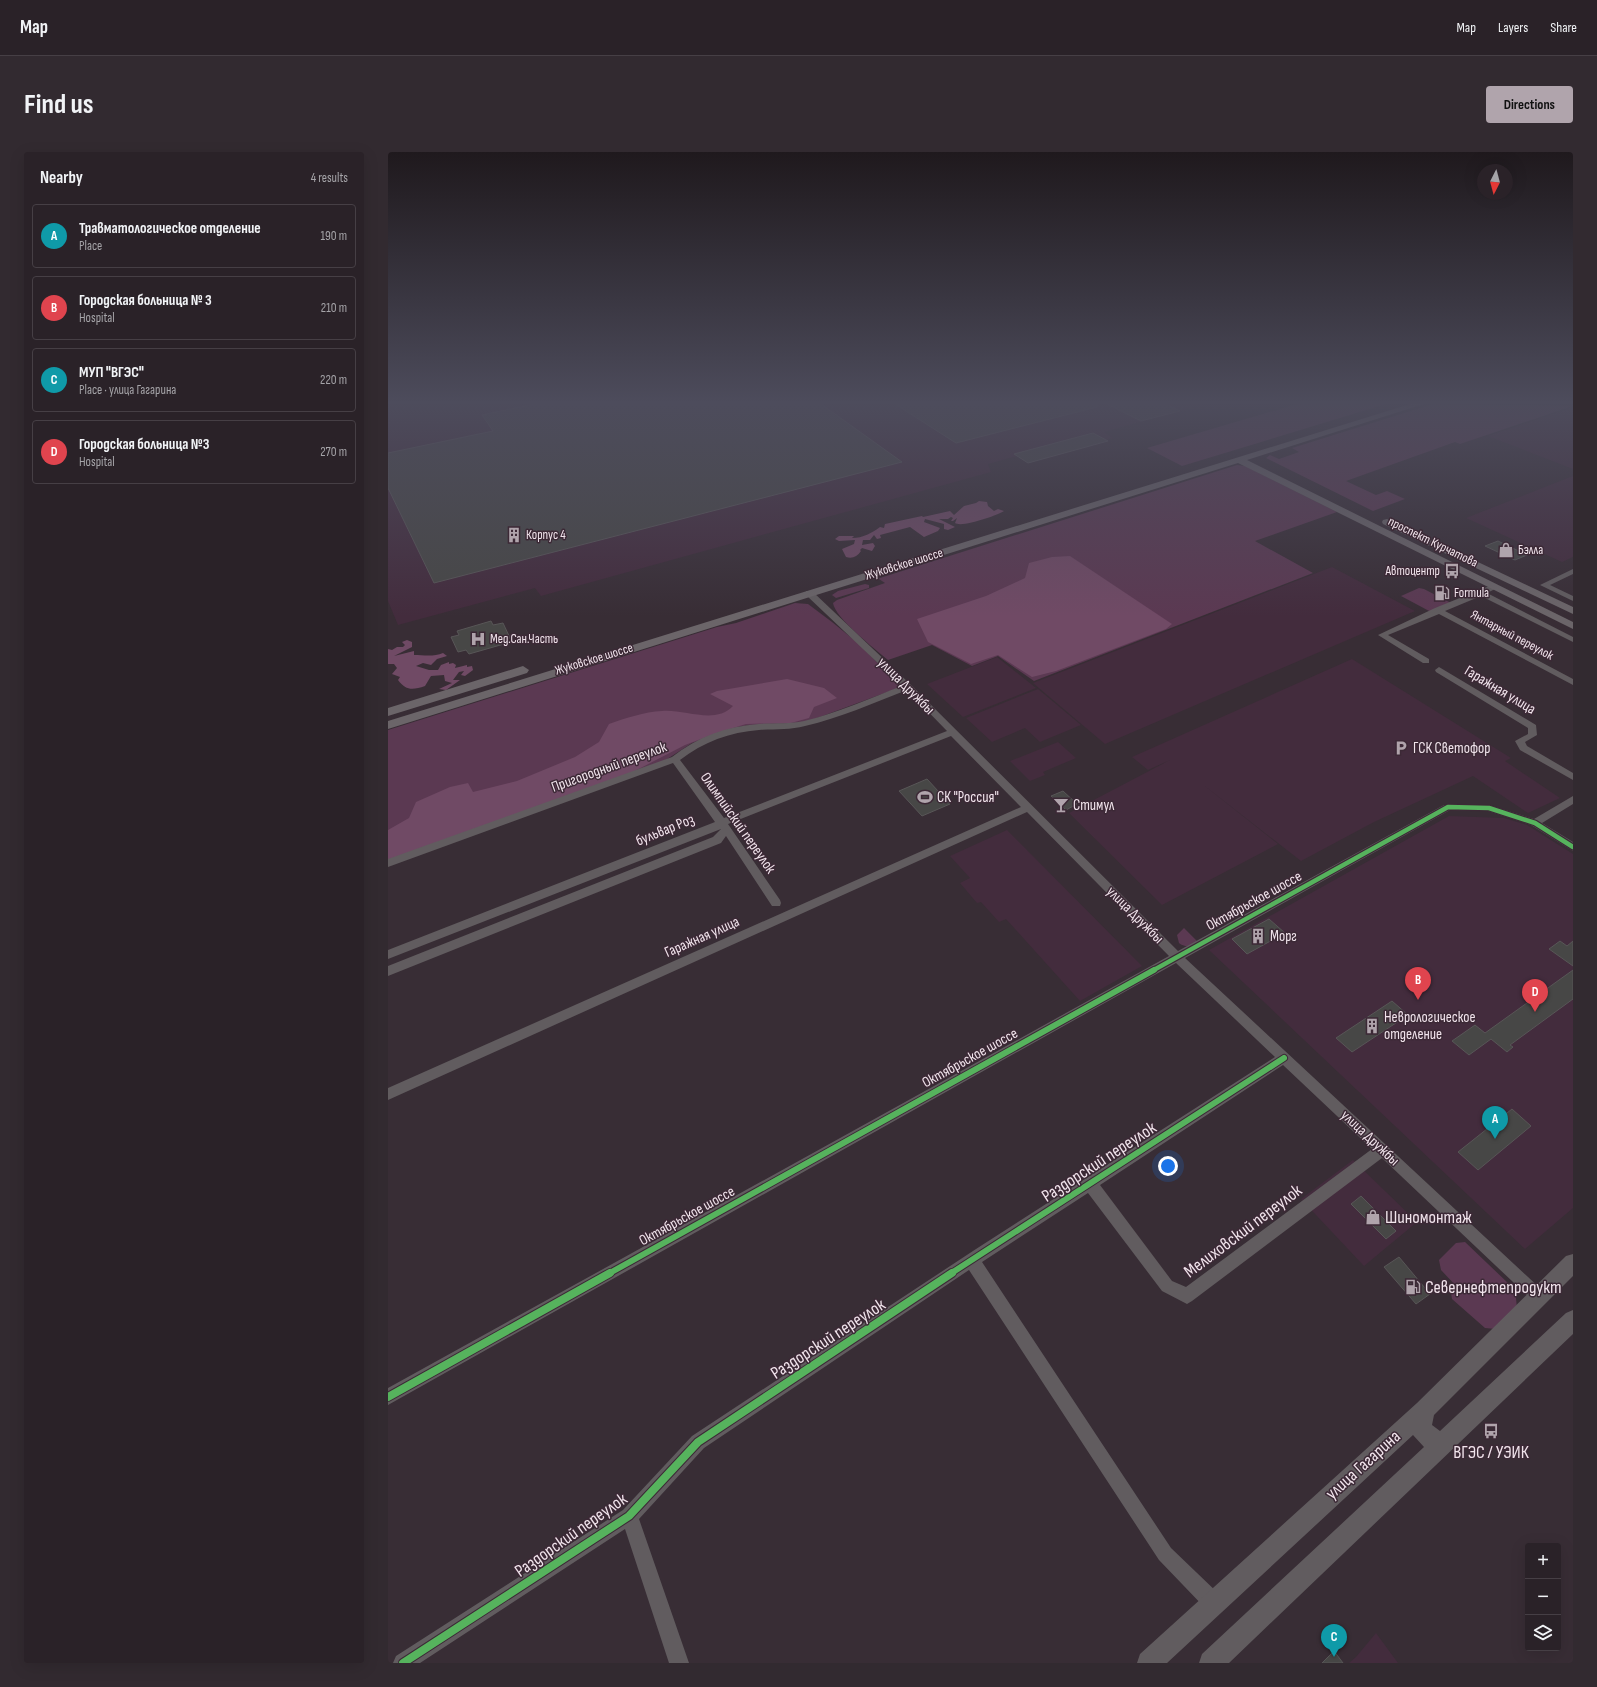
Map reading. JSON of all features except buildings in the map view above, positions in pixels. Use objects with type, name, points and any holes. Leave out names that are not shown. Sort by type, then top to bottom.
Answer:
[{"type":"main road","name":"Жуковское шоссе","points":[[728,607],[1163,475]]},
{"type":"main road","name":"Жуковское шоссе","points":[[598,647],[809,593],[1196,475]]},
{"type":"main road","name":"проспект Курчатова","points":[[1268,475],[1573,626]]},
{"type":"main road","name":"проспект Курчатова","points":[[1291,475],[1403,531],[1573,612]]},
{"type":"main road","points":[[1027,516],[1028,521],[1037,523]]},
{"type":"main road","points":[[1387,535],[1389,530],[1403,531]]},
{"type":"main road","points":[[884,559],[894,564],[893,567]]},
{"type":"main road","points":[[1495,587],[1510,581]]},
{"type":"main road","name":"Жуковское шоссе","points":[[388,724],[718,616]]},
{"type":"main road","name":"Жуковское шоссе","points":[[388,712],[569,656]]},
{"type":"street","points":[[1532,592],[1573,571]]},
{"type":"street","points":[[1544,585],[1573,599]]},
{"type":"street","points":[[1426,661],[1382,635],[1495,587]]},
{"type":"street","name":"улица Дружбы","points":[[809,593],[908,687],[1029,807],[1176,957],[1538,1296]]},
{"type":"street","points":[[1481,593],[1573,640]]},
{"type":"street","name":"Янтарный переулок","points":[[1438,610],[1573,682]]},
{"type":"street","name":"Гаражная улица","points":[[1439,670],[1533,727],[1532,735],[1520,741],[1523,748],[1573,777]]},
{"type":"street","name":"Пригородный переулок","points":[[388,863],[675,759],[688,748],[738,730],[758,727],[780,728],[811,722],[908,687]]},
{"type":"street","name":"бульвар Роз","points":[[388,955],[723,826],[952,732]]},
{"type":"street","name":"Олимпийский переулок","points":[[675,759],[776,903]]},
{"type":"street","points":[[1535,823],[1573,799]]},
{"type":"street","name":"Гаражная улица","points":[[388,1094],[1029,807]]},
{"type":"street","name":"Октябрьское шоссе","points":[[388,1397],[1176,957],[1448,807],[1489,808],[1535,823],[1573,847]]},
{"type":"street","points":[[388,971],[717,840],[723,826]]},
{"type":"street","name":"Раздорский переулок","points":[[403,1663],[629,1516],[698,1442],[972,1261],[1284,1058]]},
{"type":"street","name":"Мелиховский переулок","points":[[1091,1185],[1167,1286],[1187,1296],[1382,1150]]},
{"type":"street","points":[[972,1261],[1166,1554],[1214,1603]]},
{"type":"street","name":"улица Гагарина","points":[[1149,1663],[1424,1410],[1573,1263]]},
{"type":"street","points":[[1211,1663],[1445,1442],[1571,1327]]},
{"type":"street","points":[[1424,1410],[1421,1429],[1434,1442],[1445,1442]]},
{"type":"street","points":[[629,1516],[679,1663]]},
{"type":"shaded area","points":[[388,475],[982,475],[541,596],[535,588],[398,625],[388,601]]},
{"type":"shaded area","points":[[1207,475],[1262,475],[1337,512],[1255,541],[1313,573],[1034,681],[998,656],[972,666],[932,645],[888,660],[848,625],[835,609],[833,603],[837,600],[885,583],[879,579]]},
{"type":"shaded area","points":[[1299,475],[1364,475],[1346,481],[1376,495],[1387,491],[1405,499],[1373,511]]},
{"type":"shaded area","points":[[1573,476],[1573,557],[1562,562],[1466,518]]},
{"type":"shaded area","points":[[979,501],[987,502],[988,506],[994,511],[998,509],[1004,511],[988,518],[965,524],[955,523],[957,518],[953,521],[951,521],[953,518],[951,517],[948,519],[939,519],[955,527],[948,530],[944,529],[944,524],[925,519],[924,522],[940,528],[938,531],[924,537],[910,527],[880,535],[881,538],[877,539],[874,535],[870,540],[863,540],[862,545],[873,543],[875,546],[872,551],[862,548],[858,555],[852,558],[846,557],[842,549],[854,544],[855,540],[839,541],[835,539],[839,536],[854,536],[852,538],[864,536],[880,527],[884,528],[885,524],[922,516],[950,511],[954,515],[964,506]]},
{"type":"shaded area","points":[[1070,556],[1172,624],[1166,629],[1056,671],[1032,677],[998,655],[971,664],[928,642],[917,619],[986,596],[1025,578],[1029,563],[1052,557]]},
{"type":"shaded area","points":[[1332,567],[1415,611],[1105,744],[1033,683]]},
{"type":"shaded area","points":[[865,584],[869,585],[869,588],[836,598],[832,595],[838,591]]},
{"type":"shaded area","points":[[1419,588],[1424,589],[1451,603],[1431,612],[1401,596]]},
{"type":"shaded area","points":[[795,603],[808,604],[832,622],[859,644],[901,687],[809,721],[776,726],[749,725],[739,727],[692,743],[661,763],[388,860],[388,730],[717,627],[736,623]]},
{"type":"shaded area","points":[[407,640],[412,642],[412,647],[394,656],[414,651],[414,655],[432,655],[443,653],[447,656],[437,659],[431,665],[423,663],[416,666],[429,670],[438,670],[441,665],[449,662],[449,664],[453,663],[456,665],[455,668],[467,665],[467,667],[472,666],[473,670],[465,676],[461,675],[464,671],[459,672],[453,680],[460,680],[446,690],[439,689],[452,683],[445,681],[444,675],[431,676],[425,686],[413,689],[407,688],[398,680],[400,677],[392,674],[397,668],[394,664],[388,664],[388,649],[392,650],[397,647],[403,647],[405,645],[402,642]]},
{"type":"shaded area","points":[[997,657],[1036,688],[963,717],[927,684]]},
{"type":"shaded area","points":[[1352,659],[1511,758],[1505,761],[1560,798],[1528,813],[1473,776],[1374,822],[1301,861],[1201,783],[1278,844],[1162,905],[1069,813],[1170,760],[1148,770],[1132,757]]},
{"type":"shaded area","points":[[787,679],[824,688],[837,698],[814,707],[809,718],[791,723],[746,724],[717,733],[685,745],[629,774],[388,860],[388,830],[409,818],[416,802],[450,787],[468,783],[473,792],[517,781],[575,757],[599,742],[609,724],[642,714],[662,711],[699,715],[718,715],[726,712],[733,706],[710,694],[717,691]]},
{"type":"shaded area","points":[[1038,689],[1081,725],[1040,742],[1025,728],[992,742],[966,718]]},
{"type":"shaded area","points":[[1058,742],[1076,758],[1043,772],[1045,775],[1030,781],[1010,761]]},
{"type":"shaded area","points":[[1449,816],[1504,818],[1527,825],[1573,854],[1573,1208],[1525,1249],[1209,950]]},
{"type":"shaded area","points":[[1007,830],[1142,966],[1080,1001],[1006,919],[999,922],[981,902],[977,903],[960,883],[970,878],[950,856]]},
{"type":"shaded area","points":[[1184,928],[1199,943],[1184,946],[1179,943],[1177,935]]},
{"type":"shaded area","points":[[1353,1160],[1417,1222],[1364,1266],[1301,1199]]},
{"type":"shaded area","points":[[1465,1242],[1509,1284],[1516,1298],[1517,1309],[1496,1329],[1485,1328],[1452,1299],[1451,1293],[1457,1287],[1441,1270],[1439,1260],[1456,1243]]},
{"type":"shaded area","points":[[1376,1633],[1398,1663],[1349,1663],[1356,1657]]},
{"type":"cycle path","points":[[388,1397],[1448,807],[1489,808],[1535,823],[1573,847]]},
{"type":"cycle path","points":[[403,1663],[629,1516],[698,1442],[981,1254],[1284,1058]]},
{"type":"place","name":"Корпус 4","points":[[514,535]]},
{"type":"place","name":"Бэлла","points":[[1506,550]]},
{"type":"place","name":"Автоцентр","points":[[1452,571]]},
{"type":"place","name":"Formula","points":[[1442,593]]},
{"type":"place","name":"Мед.Сан.Часть","points":[[478,639]]},
{"type":"place","name":"ГСК Светофор","points":[[1401,748]]},
{"type":"place","name":"СК \"Россия\"","points":[[925,797]]},
{"type":"place","name":"Стимул","points":[[1061,805]]},
{"type":"place","name":"Морг","points":[[1258,936]]},
{"type":"place","name":"Городская больница № 3","points":[[1418,1000]]},
{"type":"place","name":"Городская больница №3","points":[[1535,1012]]},
{"type":"place","name":"Неврологическое отделение","points":[[1372,1026]]},
{"type":"place","name":"Травматологическое отделение","points":[[1495,1139]]},
{"type":"place","name":"Шиномонтаж","points":[[1373,1217]]},
{"type":"place","name":"Севернефтепродукт","points":[[1413,1287]]},
{"type":"place","name":"ВГЭС / УЭИК","points":[[1491,1431]]},
{"type":"place","name":"МУП \"ВГЭС\"","points":[[1334,1657]]}]
